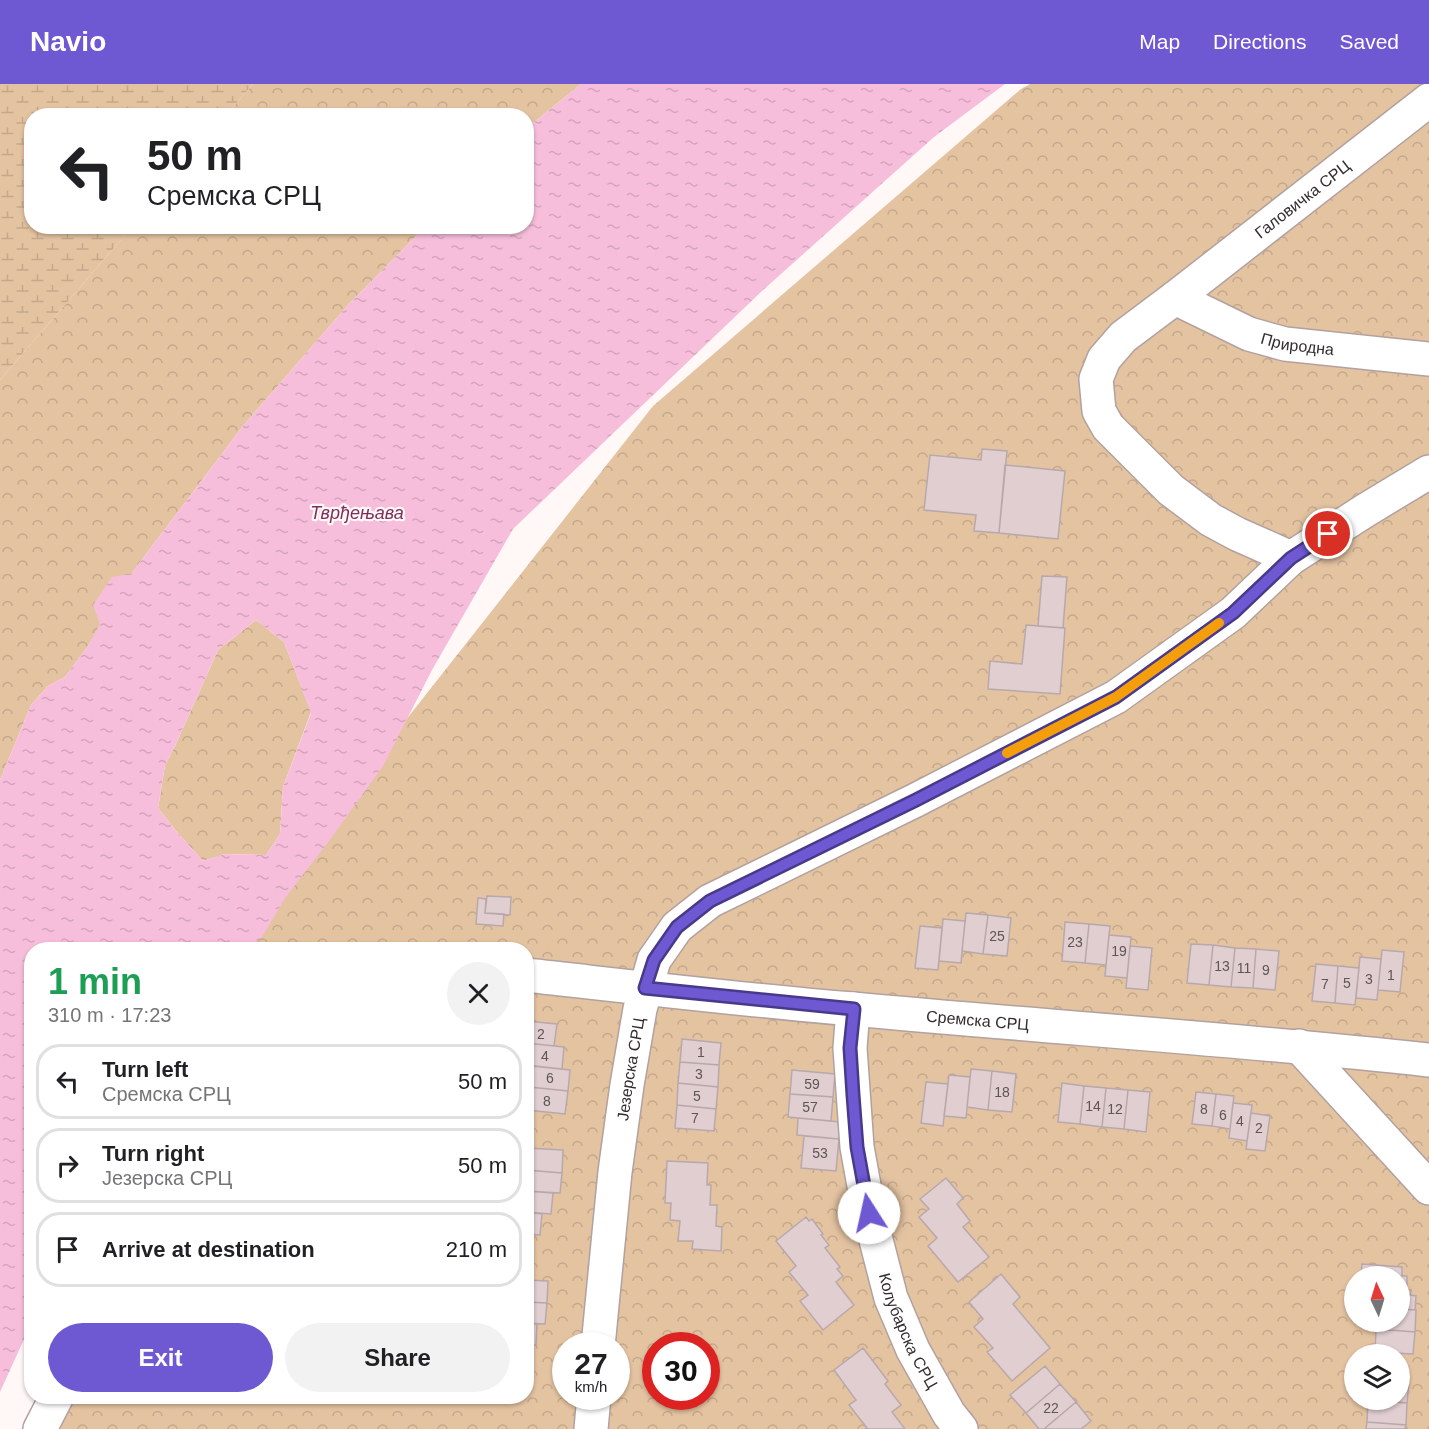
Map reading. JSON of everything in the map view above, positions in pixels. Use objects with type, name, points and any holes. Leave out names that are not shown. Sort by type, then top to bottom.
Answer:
[{"type":"street","name":"Галовичка СРЦ","points":[[1291,558],[1211,520],[1171,490],[1108,427],[1099,411],[1096,379],[1104,359],[1123,337],[1429,100]]},
{"type":"street","name":"Природна","points":[[1175,298],[1248,334],[1285,344],[1429,359]]},
{"type":"street","name":"Језерска СРЦ","points":[[599,1332],[615,1172],[627,1085],[645,988],[654,960],[677,927],[710,901],[916,800],[1116,697],[1233,613],[1291,558],[1429,472]]},
{"type":"street","name":"Сремска СРЦ","points":[[534,976],[854,1009],[1299,1046],[1429,1060]]},
{"type":"street","name":"Колубарска СРЦ","points":[[854,1009],[850,1048],[857,1147],[869,1213],[891,1298],[913,1350],[949,1414],[961,1429]]},
{"type":"street","points":[[1299,1046],[1429,1188]]},
{"type":"street","points":[[40,1429],[53,1404]]},
{"type":"street","points":[[591,1429],[593,1410]]},
{"type":"green space","points":[[0,84],[253,84],[232,108],[24,108],[24,234],[126,234],[0,380]]},
{"type":"green space","points":[[253,84],[581,84],[534,122],[534,108],[232,108]]},
{"type":"green space","points":[[1030,84],[1429,84],[1429,1429],[27,1429],[39,1404],[534,1404],[534,942],[252,942],[283,876],[653,406],[1021,89]]},
{"type":"green space","points":[[126,234],[418,234],[348,305],[243,426],[131,574],[88,646],[65,677],[48,686],[31,705],[0,780],[0,380]]},
{"type":"green space","points":[[256,620],[284,642],[311,712],[283,787],[280,834],[266,855],[225,854],[203,861],[158,808],[165,765],[218,650]]},
{"type":"water","name":"Тврђењава","points":[[581,84],[1005,84],[934,137],[762,291],[513,529],[432,670],[383,766],[285,898],[257,942],[24,942],[24,1339],[0,1392],[0,780],[31,705],[48,686],[65,677],[88,646],[100,624],[93,605],[112,577],[131,574],[243,426],[348,305],[418,234],[534,234],[534,122]],"holes":[[[256,620],[284,642],[311,713],[283,787],[280,834],[266,855],[225,854],[203,861],[158,808],[165,765],[218,650]]]},
{"type":"building","points":[[982,449],[1007,451],[999,533],[974,531],[976,515],[924,510],[930,455],[981,460]]},
{"type":"building","points":[[1005,465],[1065,471],[1058,539],[999,533]]},
{"type":"building","points":[[1042,576],[1067,577],[1063,628],[1038,626]]},
{"type":"building","points":[[1026,625],[1065,628],[1060,694],[988,689],[990,661],[1022,664]]},
{"type":"building","points":[[487,896],[511,897],[510,915],[485,913]]},
{"type":"building","points":[[478,898],[486,899],[485,913],[504,914],[503,926],[476,924]]},
{"type":"building","points":[[966,913],[988,915],[983,954],[962,951]]},
{"type":"building","points":[[988,915],[1011,918],[1007,956],[983,954]]},
{"type":"building","points":[[943,919],[965,921],[961,963],[939,961]]},
{"type":"building","points":[[1065,922],[1089,924],[1085,963],[1062,961]]},
{"type":"building","points":[[1089,924],[1110,926],[1106,965],[1085,963]]},
{"type":"building","points":[[920,926],[942,928],[938,970],[915,968]]},
{"type":"building","points":[[1109,935],[1131,937],[1127,978],[1105,976]]},
{"type":"building","points":[[1191,944],[1213,945],[1209,985],[1187,983]]},
{"type":"building","points":[[1213,945],[1235,948],[1231,987],[1209,985]]},
{"type":"building","points":[[1130,946],[1152,948],[1148,990],[1126,988]]},
{"type":"building","points":[[1235,948],[1256,949],[1253,988],[1231,987]]},
{"type":"building","points":[[1256,949],[1279,951],[1275,990],[1253,988]]},
{"type":"building","points":[[1382,950],[1404,952],[1400,992],[1378,990]]},
{"type":"building","points":[[1360,957],[1381,959],[1377,1000],[1356,998]]},
{"type":"building","points":[[1316,964],[1338,966],[1335,1003],[1312,1001]]},
{"type":"building","points":[[1338,966],[1359,968],[1355,1005],[1335,1003]]},
{"type":"building","points":[[534,1022],[557,1024],[554,1046],[534,1044]]},
{"type":"building","points":[[682,1039],[721,1043],[719,1065],[680,1062]]},
{"type":"building","points":[[534,1044],[564,1047],[562,1069],[534,1066]]},
{"type":"building","points":[[680,1062],[719,1065],[718,1087],[678,1083]]},
{"type":"building","points":[[534,1066],[570,1070],[568,1091],[534,1088]]},
{"type":"building","points":[[971,1069],[992,1071],[988,1110],[967,1107]]},
{"type":"building","points":[[792,1070],[835,1074],[833,1097],[790,1094]]},
{"type":"building","points":[[992,1071],[1016,1074],[1012,1112],[988,1110]]},
{"type":"building","points":[[949,1075],[970,1077],[966,1118],[944,1116]]},
{"type":"building","points":[[926,1082],[948,1084],[943,1126],[921,1123]]},
{"type":"building","points":[[678,1083],[718,1087],[716,1109],[677,1105]]},
{"type":"building","points":[[1062,1083],[1084,1086],[1080,1124],[1058,1122]]},
{"type":"building","points":[[1084,1086],[1106,1088],[1102,1127],[1080,1124]]},
{"type":"building","points":[[534,1088],[568,1091],[565,1114],[534,1111]]},
{"type":"building","points":[[1106,1088],[1128,1090],[1124,1129],[1102,1127]]},
{"type":"building","points":[[1128,1090],[1150,1092],[1146,1132],[1124,1129]]},
{"type":"building","points":[[1196,1092],[1216,1094],[1212,1126],[1192,1124]]},
{"type":"building","points":[[790,1094],[833,1097],[831,1121],[788,1117]]},
{"type":"building","points":[[1216,1094],[1234,1096],[1230,1129],[1212,1126]]},
{"type":"building","points":[[1233,1103],[1252,1105],[1247,1141],[1229,1138]]},
{"type":"building","points":[[677,1105],[716,1109],[714,1131],[675,1128]]},
{"type":"building","points":[[1251,1113],[1270,1116],[1265,1151],[1246,1149]]},
{"type":"building","points":[[798,1118],[840,1122],[839,1139],[797,1135]]},
{"type":"building","points":[[804,1136],[839,1139],[836,1171],[801,1168]]},
{"type":"building","points":[[534,1148],[563,1150],[562,1173],[534,1171]]},
{"type":"building","points":[[667,1161],[708,1163],[707,1185],[711,1185],[710,1205],[717,1205],[716,1226],[722,1227],[721,1251],[692,1249],[693,1241],[678,1241],[680,1221],[670,1220],[671,1203],[665,1203]]},
{"type":"building","points":[[534,1171],[562,1173],[560,1193],[534,1191]]},
{"type":"building","points":[[946,1178],[963,1198],[957,1204],[970,1221],[963,1227],[989,1257],[958,1282],[928,1246],[937,1238],[919,1217],[929,1209],[920,1199]]},
{"type":"building","points":[[534,1192],[553,1193],[551,1214],[534,1213]]},
{"type":"building","points":[[534,1213],[542,1214],[540,1235],[534,1235]]},
{"type":"building","points":[[806,1217],[809,1221],[812,1219],[829,1245],[825,1248],[840,1267],[837,1269],[843,1276],[836,1282],[854,1305],[823,1330],[800,1301],[808,1295],[789,1272],[796,1266],[776,1241]]},
{"type":"building","points":[[1362,1264],[1389,1266],[1362,1266]]},
{"type":"building","points":[[1001,1274],[1020,1297],[1013,1304],[1050,1348],[1012,1381],[987,1352],[993,1348],[974,1327],[983,1319],[969,1302]]},
{"type":"building","points":[[534,1280],[548,1281],[547,1303],[534,1302]]},
{"type":"building","points":[[1410,1295],[1416,1296],[1415,1310],[1410,1310]]},
{"type":"building","points":[[534,1302],[547,1303],[545,1324],[534,1323]]},
{"type":"building","points":[[1410,1310],[1416,1310],[1415,1332],[1410,1332]]},
{"type":"building","points":[[534,1324],[537,1324],[536,1345],[534,1345]]},
{"type":"building","points":[[1376,1332],[1415,1332],[1413,1354],[1410,1354],[1410,1344],[1375,1344]]},
{"type":"building","points":[[863,1348],[888,1381],[885,1384],[901,1405],[892,1412],[905,1429],[865,1429],[867,1428],[849,1405],[856,1400],[834,1370]]},
{"type":"building","points":[[1045,1366],[1060,1384],[1026,1413],[1010,1395]]},
{"type":"building","points":[[1060,1384],[1076,1402],[1044,1429],[1039,1429],[1026,1413]]},
{"type":"building","points":[[1076,1402],[1091,1421],[1081,1429],[1044,1429]]},
{"type":"building","points":[[1368,1410],[1407,1410],[1406,1425],[1367,1422]]},
{"type":"building","points":[[1367,1422],[1406,1425],[1405,1429],[1366,1429]]},
{"type":"slow traffic","points":[[1007,753],[1116,697],[1219,623]]},
{"type":"route","points":[[869,1213],[857,1147],[853,1095],[850,1048],[854,1009],[645,988],[654,960],[677,927],[710,901],[916,800],[1116,697],[1233,613],[1291,558],[1328,534]]}]
